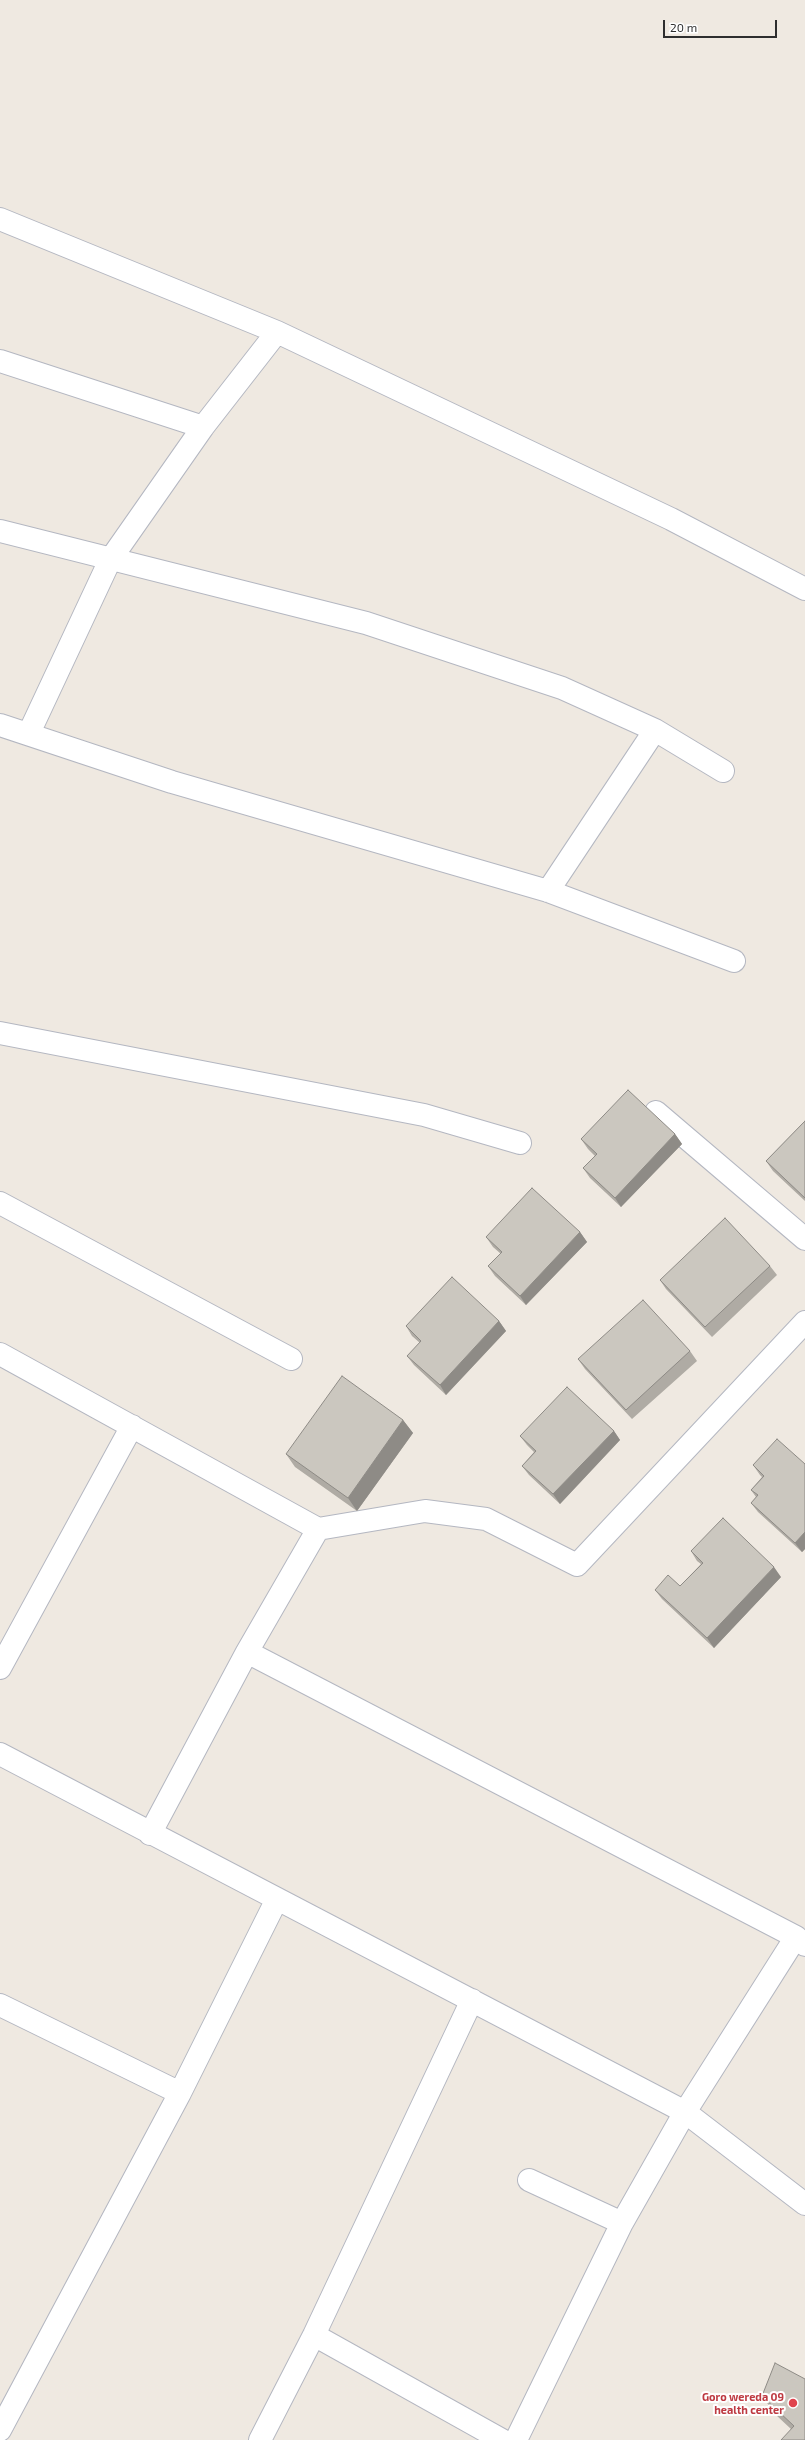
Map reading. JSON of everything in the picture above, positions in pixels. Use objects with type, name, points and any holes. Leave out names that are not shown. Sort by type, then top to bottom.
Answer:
[{"type":"street","points":[[0,219],[277,332],[671,519],[805,589]]},
{"type":"street","points":[[29,733],[110,560],[204,427],[277,332]]},
{"type":"street","points":[[0,360],[204,427]]},
{"type":"street","points":[[0,532],[366,623],[562,688],[656,730],[723,771]]},
{"type":"street","points":[[0,725],[29,733],[172,782],[548,891],[734,961]]},
{"type":"street","points":[[548,891],[656,730]]},
{"type":"street","points":[[0,1033],[424,1115],[520,1143]]},
{"type":"street","points":[[656,1112],[805,1239]]},
{"type":"street","points":[[0,1202],[291,1359]]},
{"type":"street","points":[[0,1354],[318,1529],[425,1511],[486,1519],[577,1565],[805,1322]]},
{"type":"street","points":[[0,1668],[132,1426]]},
{"type":"street","points":[[150,1834],[247,1652],[318,1529]]},
{"type":"street","points":[[247,1652],[800,1941],[685,2112],[622,2223],[516,2440]]},
{"type":"street","points":[[0,1754],[150,1834],[685,2112],[805,2204]]},
{"type":"street","points":[[0,2430],[180,2093],[277,1899]]},
{"type":"street","points":[[260,2440],[314,2335],[472,2000]]},
{"type":"street","points":[[0,2006],[180,2093]]},
{"type":"street","points":[[529,2180],[622,2223]]},
{"type":"street","points":[[314,2335],[502,2440]]},
{"type":"building","points":[[628,1090],[675,1134],[615,1198],[583,1168],[597,1154],[581,1139]]},
{"type":"building","points":[[805,1121],[805,1198],[766,1161]]},
{"type":"building","points":[[532,1188],[580,1232],[520,1296],[488,1266],[502,1252],[486,1237]]},
{"type":"building","points":[[725,1218],[770,1266],[705,1327],[660,1280]]},
{"type":"building","points":[[452,1277],[499,1321],[440,1385],[407,1356],[421,1341],[406,1326]]},
{"type":"building","points":[[643,1300],[690,1351],[626,1410],[578,1359]]},
{"type":"building","points":[[342,1376],[403,1420],[348,1498],[286,1454]]},
{"type":"building","points":[[567,1387],[614,1431],[553,1494],[522,1466],[536,1451],[520,1436]]},
{"type":"building","points":[[777,1439],[805,1464],[805,1532],[795,1543],[751,1503],[758,1495],[751,1490],[764,1476],[753,1465]]},
{"type":"building","points":[[723,1518],[774,1567],[707,1638],[655,1590],[668,1575],[680,1586],[703,1563],[691,1551]]},
{"type":"building","points":[[775,2363],[805,2379],[805,2440],[781,2440],[794,2426],[762,2396]]},
{"type":"place","name":"Goro wereda 09 health center","points":[[793,2403]]}]
